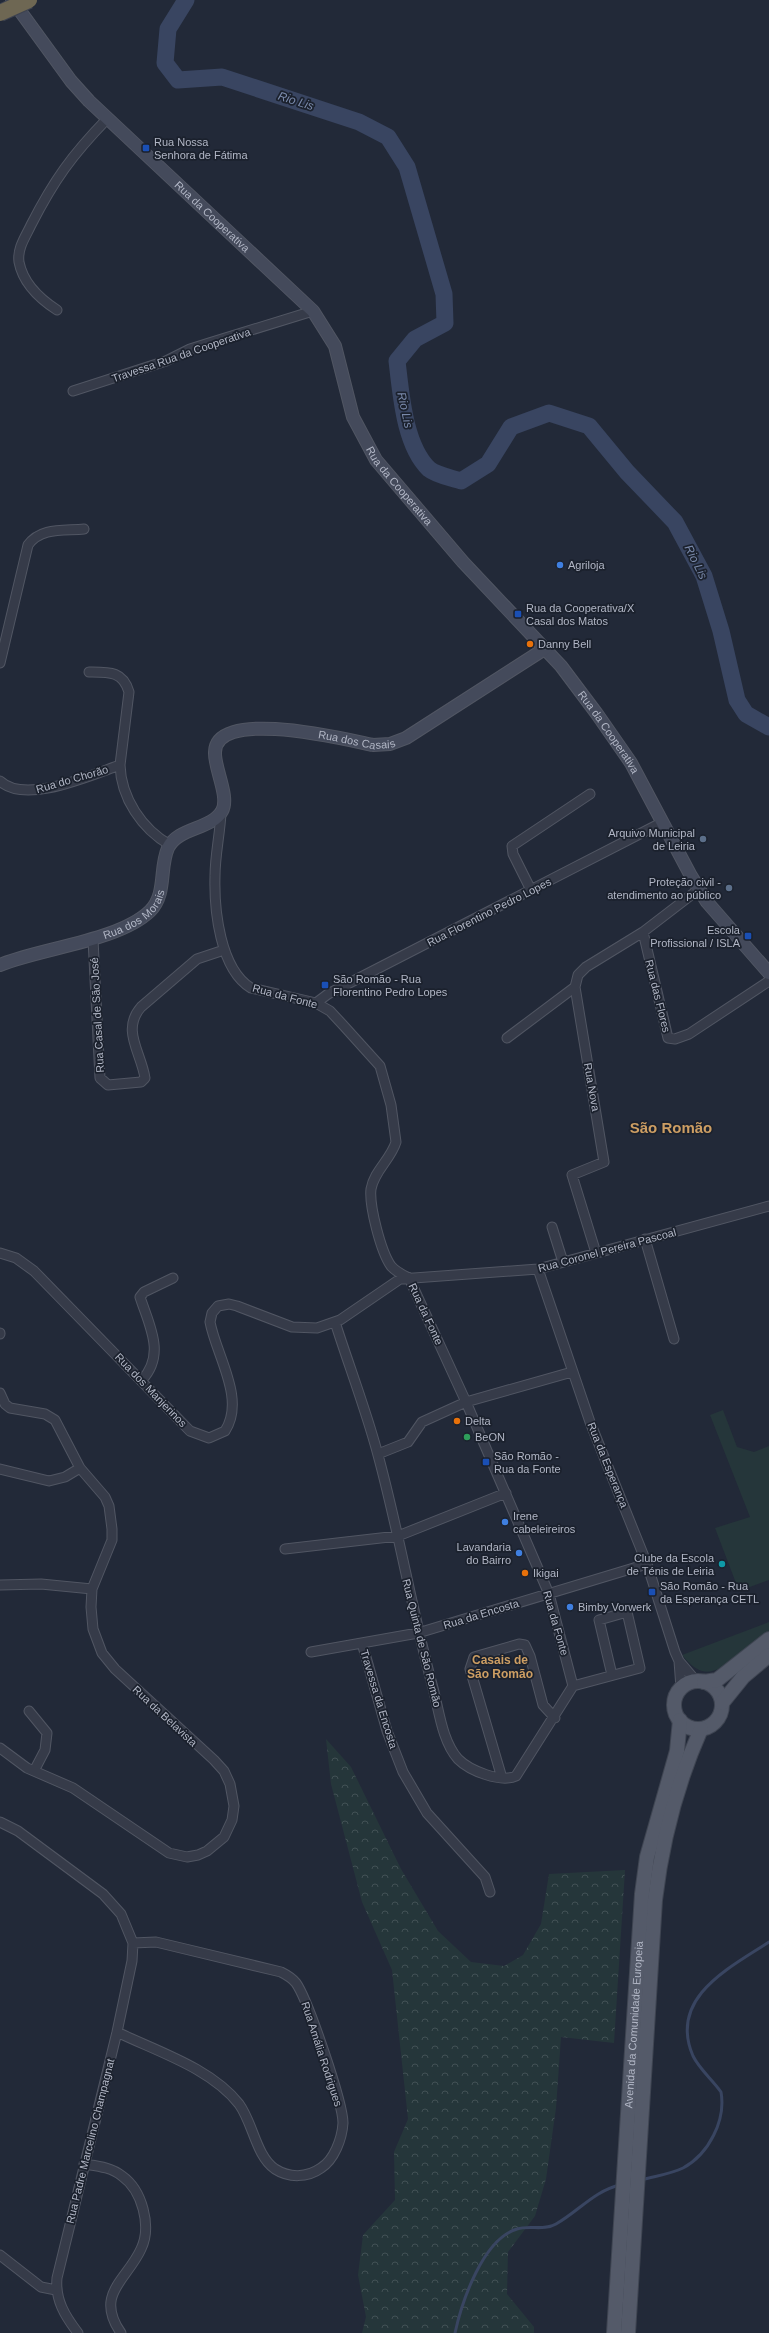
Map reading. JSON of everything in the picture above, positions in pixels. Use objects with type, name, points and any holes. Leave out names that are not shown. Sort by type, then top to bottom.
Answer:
[{"type":"highway","points":[[0,13],[26,7]]},
{"type":"main road","points":[[12,0],[26,7]]},
{"type":"main road","name":"Rua da Cooperativa","points":[[26,7],[71,81],[107,119],[313,311],[335,346],[353,417],[376,460],[464,562],[546,648],[606,726],[630,763],[699,889],[714,911],[769,973]]},
{"type":"main road","name":"Rua dos Casais","points":[[221,813],[223,809],[224,795],[215,750],[218,743],[227,736],[242,731],[269,728],[373,745],[390,744],[406,738],[546,648]]},
{"type":"main road","points":[[170,845],[175,839],[213,820],[221,813]]},
{"type":"main road","name":"Rua dos Morais","points":[[0,965],[93,938],[138,920],[152,908],[159,894],[170,845]]},
{"type":"main road","points":[[681,1688],[700,1682],[717,1680],[769,1639]]},
{"type":"main road","points":[[722,1703],[743,1677],[769,1655]]},
{"type":"main road","points":[[680,1720],[693,1728],[701,1729],[714,1723],[722,1710],[722,1703],[714,1687],[700,1682]]},
{"type":"main road","name":"Avenida da Comunidade Europeia","points":[[614,2333],[629,2203],[634,2125],[642,1894],[648,1857],[677,1751],[680,1720],[675,1708],[674,1700],[681,1688]]},
{"type":"main road","name":"Avenida da Comunidade Europeia","points":[[634,2125],[659,1869],[666,1834],[681,1782],[701,1729]]},
{"type":"main road","name":"Avenida da Comunidade Europeia","points":[[628,2333],[629,2203]]},
{"type":"street","points":[[58,310],[42,300],[22,272],[19,260],[22,244],[60,172],[107,119]]},
{"type":"street","name":"Travessa Rua da Cooperativa","points":[[73,391],[166,361],[208,343],[313,311]]},
{"type":"street","points":[[0,663],[28,545],[44,532],[84,529]]},
{"type":"street","points":[[89,672],[115,674],[126,682],[129,692],[120,765]]},
{"type":"street","name":"Rua do Chorão","points":[[0,781],[8,787],[21,791],[42,790],[120,765],[121,781],[140,819],[150,832],[170,845]]},
{"type":"street","points":[[531,890],[513,854],[512,846],[590,794]]},
{"type":"street","name":"Rua da Fonte","points":[[221,813],[215,888],[224,950],[238,977],[251,988],[316,1003],[330,1011],[380,1066],[384,1076],[396,1142],[394,1151],[374,1180],[372,1188],[372,1200],[387,1258],[395,1270],[409,1278],[506,1493],[549,1594],[573,1686]]},
{"type":"street","name":"Rua Florentino Pedro Lopes","points":[[316,1003],[328,994],[663,822]]},
{"type":"street","points":[[507,1038],[575,987],[578,975],[586,966],[643,932],[699,889]]},
{"type":"street","name":"Rua das Flores","points":[[643,932],[666,1035],[670,1039],[689,1034],[769,981]]},
{"type":"street","name":"Rua Casal de São José","points":[[93,938],[100,1078],[108,1085],[141,1082],[145,1078],[131,1029],[134,1014],[196,959],[224,950]]},
{"type":"street","name":"Rua Nova","points":[[575,987],[604,1162],[572,1175],[596,1253]]},
{"type":"street","name":"Rua Coronel Pereira Pascoal","points":[[335,1322],[395,1281],[409,1278],[538,1269],[769,1206]]},
{"type":"street","points":[[552,1228],[563,1262]]},
{"type":"street","points":[[645,1239],[674,1339]]},
{"type":"street","name":"Rua dos Manjerinos","points":[[0,1253],[16,1258],[34,1271],[142,1380],[190,1431],[203,1437],[215,1436],[228,1426],[232,1408],[231,1393],[210,1322],[212,1313],[218,1306],[229,1304],[300,1328],[317,1328],[335,1322]]},
{"type":"street","name":"Rua da Esperança","points":[[538,1269],[572,1372],[647,1564],[679,1661],[681,1688]]},
{"type":"street","points":[[142,1380],[152,1368],[155,1346],[140,1297],[144,1292],[173,1278]]},
{"type":"street","name":"Rua Quinta de São Romão","points":[[335,1322],[378,1454],[398,1536],[418,1633],[446,1737],[458,1758],[470,1767],[502,1778]]},
{"type":"street","points":[[378,1454],[408,1442],[422,1422],[466,1402],[572,1372]]},
{"type":"street","name":"Rua da Belavista","points":[[0,1393],[5,1404],[10,1408],[45,1414],[55,1420],[80,1468],[105,1497],[111,1517],[112,1535],[109,1551],[92,1589],[93,1629],[102,1654],[115,1669],[224,1771],[233,1795],[232,1820],[224,1837],[207,1851],[187,1857],[180,1856],[159,1848],[73,1788],[34,1771],[13,1759],[0,1748]]},
{"type":"street","points":[[0,1469],[49,1481],[65,1477],[80,1468]]},
{"type":"street","points":[[285,1549],[398,1536],[506,1493]]},
{"type":"street","name":"Rua da Encosta","points":[[311,1652],[418,1633],[647,1564]]},
{"type":"street","points":[[0,1585],[41,1584],[92,1589]]},
{"type":"street","points":[[555,1718],[543,1706],[530,1656],[525,1645],[519,1644],[474,1657],[470,1669],[502,1778],[511,1778],[520,1772],[555,1718],[573,1686],[640,1668],[627,1612],[599,1620],[612,1675]]},
{"type":"street","name":"Travessa da Encosta","points":[[362,1643],[387,1731],[403,1772],[427,1813],[486,1877],[490,1892]]},
{"type":"street","name":"Rua da Esperança","points":[[679,1661],[700,1682]]},
{"type":"street","points":[[29,1711],[47,1733],[45,1750],[34,1771]]},
{"type":"street","points":[[0,1822],[18,1831],[104,1894],[121,1914],[133,1943]]},
{"type":"street","name":"Rua Amália Rodrigues","points":[[117,2032],[201,2072],[221,2085],[243,2109],[266,2160],[276,2169],[291,2176],[311,2174],[325,2165],[335,2152],[342,2131],[342,2115],[324,2056],[302,1994],[292,1979],[281,1972],[156,1942],[133,1943]]},
{"type":"street","name":"Rua Padre Marcelino Champagnat","points":[[56,2290],[84,2164],[117,2032],[132,1961],[133,1943]]},
{"type":"street","points":[[84,2164],[104,2167],[121,2175],[136,2192],[144,2215],[145,2229],[141,2248],[115,2285],[112,2299],[113,2319],[121,2333]]},
{"type":"street","points":[[0,2255],[42,2287],[56,2290],[60,2304],[78,2333]]},
{"type":"green space","points":[[723,1410],[737,1447],[754,1452],[769,1446],[769,1580],[739,1591],[715,1528],[750,1517],[710,1415]]},
{"type":"green space","points":[[769,1622],[769,1631],[729,1662],[715,1670],[709,1672],[702,1671],[689,1663],[682,1655]]},
{"type":"green space","points":[[326,1739],[351,1767],[401,1869],[438,1931],[471,1962],[504,1966],[523,1955],[541,1924],[549,1874],[625,1870],[614,2043],[561,2037],[556,2108],[546,2179],[535,2216],[508,2252],[507,2294],[534,2327],[534,2333],[362,2333],[366,2317],[358,2275],[363,2235],[395,2200],[394,2152],[408,2119],[392,1970],[362,1902],[331,1784]]},
{"type":"waterway","name":"Rio Lis","points":[[186,0],[168,29],[165,63],[178,80],[222,77],[359,122],[388,137],[407,167],[444,294],[445,323],[415,339],[397,361],[402,403],[409,433],[421,459],[429,469],[440,475],[461,481],[488,464],[511,427],[549,413],[589,426],[627,472],[675,522],[704,576],[721,631],[737,700],[746,714],[769,727]]},
{"type":"waterway","points":[[641,2180],[683,2168],[701,2154],[714,2135],[721,2114],[721,2092],[699,2066],[693,2056],[687,2036],[689,2017],[696,2001],[707,1987],[721,1974],[769,1942]]},
{"type":"waterway","points":[[455,2333],[463,2305],[476,2273],[484,2258],[494,2245],[505,2235],[517,2229],[542,2228],[556,2224],[602,2192],[620,2185]]},
{"type":"place","name":"Rua Nossa Senhora de Fátima","points":[[146,148]]},
{"type":"place","name":"Agriloja","points":[[560,565]]},
{"type":"place","name":"Rua da Cooperativa/X Casal dos Matos","points":[[518,614]]},
{"type":"place","name":"Danny Bell","points":[[530,644]]},
{"type":"place","name":"Arquivo Municipal de Leiria","points":[[703,839]]},
{"type":"place","name":"Proteção civil - atendimento ao público","points":[[729,888]]},
{"type":"place","name":"Escola Profissional / ISLA","points":[[748,936]]},
{"type":"place","name":"São Romão - Rua Florentino Pedro Lopes","points":[[325,985]]},
{"type":"place","name":"Delta","points":[[457,1421]]},
{"type":"place","name":"BeON","points":[[467,1437]]},
{"type":"place","name":"São Romão - Rua da Fonte","points":[[486,1462]]},
{"type":"place","name":"Irene cabeleireiros","points":[[505,1522]]},
{"type":"place","name":"Lavandaria do Bairro","points":[[519,1553]]},
{"type":"place","name":"Clube da Escola de Ténis de Leiria","points":[[722,1564]]},
{"type":"place","name":"Ikigai","points":[[525,1573]]},
{"type":"place","name":"São Romão - Rua da Esperança CETL","points":[[652,1592]]},
{"type":"place","name":"Bimby Vorwerk","points":[[570,1607]]},
{"type":"district","name":"São Romão","points":[[671,1128]]},
{"type":"district","name":"Casais de São Romão","points":[[500,1667]]}]
